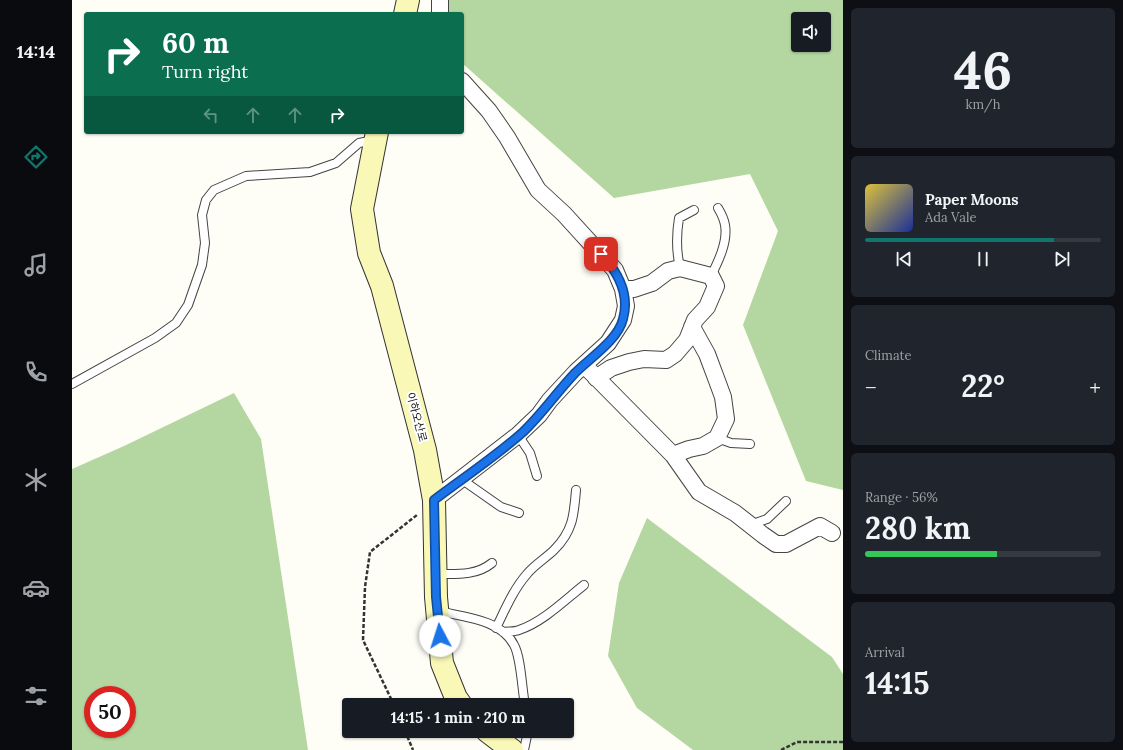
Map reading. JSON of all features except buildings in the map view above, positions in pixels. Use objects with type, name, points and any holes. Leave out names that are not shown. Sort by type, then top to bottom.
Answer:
[{"type":"main road","points":[[405,12],[408,0]]},
{"type":"main road","name":"이하오산로","points":[[376,136],[362,209],[364,224],[369,253],[382,286],[425,450],[434,500],[437,610],[442,663],[456,698]]},
{"type":"main road","points":[[496,738],[512,750]]},
{"type":"street","points":[[440,0],[440,12]]},
{"type":"street","points":[[434,500],[518,435],[539,415],[550,400],[608,343],[623,320],[626,306],[623,289],[615,270],[610,263],[564,214],[538,190],[507,137],[489,111],[464,83]]},
{"type":"street","points":[[596,378],[611,368],[629,362],[644,359],[666,360],[676,354],[687,340],[695,320],[707,307],[716,286],[711,276],[680,268],[668,271],[652,282],[634,289],[623,289]]},
{"type":"street","points":[[673,455],[703,446],[717,438],[726,419],[723,397],[707,354],[692,327]]},
{"type":"street","points":[[584,365],[673,455],[699,492],[734,513],[776,544],[786,544],[820,526],[832,533]]},
{"type":"lane","points":[[72,384],[155,338],[176,323],[188,305],[202,265],[204,243],[202,215],[206,200],[214,190],[246,176],[310,172],[336,163],[359,143],[376,136]]},
{"type":"lane","points":[[711,276],[725,241],[725,225],[718,208]]},
{"type":"lane","points":[[680,268],[676,251],[676,232],[679,218],[694,210]]},
{"type":"lane","points":[[518,435],[530,453],[537,476]]},
{"type":"lane","points":[[717,438],[731,443],[750,444]]},
{"type":"lane","points":[[461,479],[501,507],[519,513]]},
{"type":"lane","points":[[500,630],[513,593],[527,574],[555,549],[571,528],[575,510],[576,490]]},
{"type":"lane","points":[[750,525],[767,519],[786,502]]},
{"type":"lane","points":[[436,574],[470,573],[485,568],[492,563]]},
{"type":"lane","points":[[437,610],[476,620],[500,630],[519,631],[554,610],[584,585]]},
{"type":"lane","points":[[500,630],[515,645],[524,698]]},
{"type":"lane","points":[[524,750],[527,738]]},
{"type":"path","points":[[391,698],[363,640],[365,587],[370,552],[434,500]]},
{"type":"path","points":[[408,738],[413,750]]},
{"type":"path","points":[[782,750],[797,742],[843,742]]},
{"type":"green space","points":[[443,0],[843,0],[843,490],[806,481],[743,325],[778,231],[750,174],[614,198],[464,65],[464,12],[443,12]]},
{"type":"green space","points":[[234,393],[261,439],[308,750],[72,750],[72,469],[124,446]]},
{"type":"green space","points":[[647,518],[832,657],[843,674],[843,750],[693,750],[637,708],[608,656],[619,583]]},
{"type":"route","points":[[440,636],[436,597],[434,500],[522,432],[539,415],[550,400],[576,372],[608,343],[616,332],[623,320],[626,306],[623,289],[615,270],[601,254]]}]
